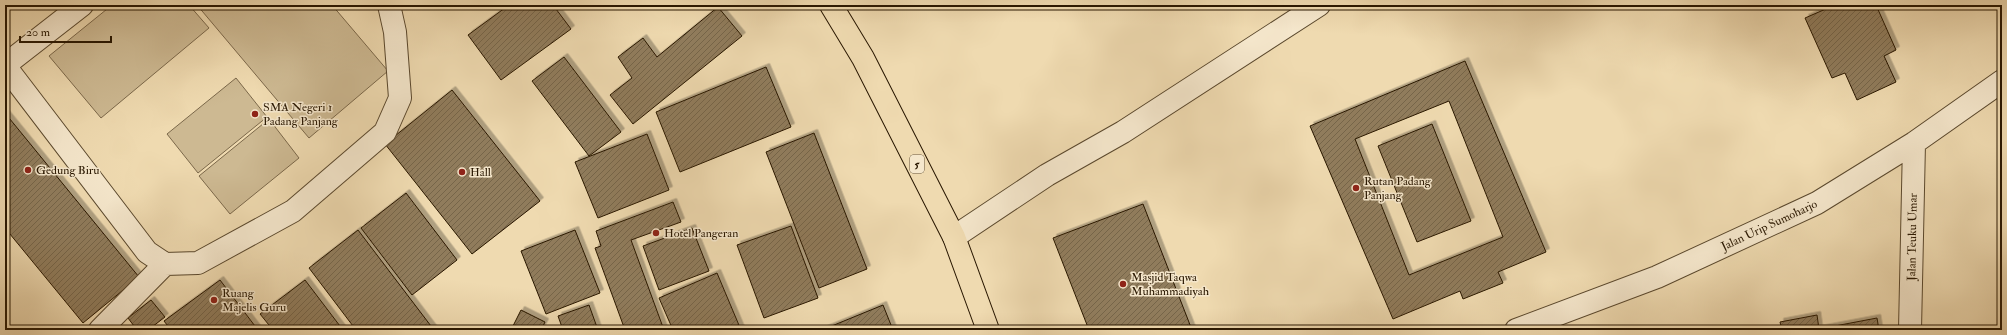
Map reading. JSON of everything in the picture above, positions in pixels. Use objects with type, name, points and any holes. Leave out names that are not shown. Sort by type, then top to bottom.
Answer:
[{"type":"highway","name":"5","points":[[831,5],[863,58],[954,237],[988,330]]},
{"type":"street","points":[[82,5],[5,66],[147,252],[165,264],[198,263],[293,211],[385,132],[400,98],[395,32],[389,5]]},
{"type":"street","points":[[954,237],[1047,175],[1123,132],[1319,5]]},
{"type":"street","name":"Jalan Urip Sumoharjo","points":[[1516,330],[1657,277],[1817,203],[1914,143],[2002,81]]},
{"type":"street","name":"Jalan Teuku Umar","points":[[1910,330],[1914,143]]},
{"type":"street","points":[[100,330],[165,264]]},
{"type":"shaded area","points":[[112,5],[189,5],[209,28],[101,118],[49,56]]},
{"type":"shaded area","points":[[197,5],[332,5],[388,71],[309,138]]},
{"type":"shaded area","points":[[236,78],[267,117],[198,173],[167,134]]},
{"type":"shaded area","points":[[269,119],[299,158],[230,214],[199,176]]},
{"type":"building","points":[[509,5],[553,5],[571,29],[501,80],[468,35]]},
{"type":"building","points":[[1835,5],[1876,5],[1896,50],[1884,56],[1896,82],[1857,100],[1845,73],[1832,78],[1805,18]]},
{"type":"building","points":[[718,7],[742,36],[633,124],[610,95],[632,78],[618,57],[643,38],[657,57]]},
{"type":"building","points":[[564,57],[621,132],[589,156],[532,81]]},
{"type":"building","name":"Rutan Padang Panjang","points":[[1465,61],[1546,252],[1498,272],[1503,283],[1463,299],[1460,291],[1393,319],[1310,126]],"holes":[[[1449,101],[1503,237],[1409,275],[1355,139]]]},
{"type":"building","points":[[766,67],[791,127],[680,172],[656,112]]},
{"type":"building","name":"Hall","points":[[452,90],[540,201],[472,254],[385,144]]},
{"type":"building","name":"Gedung Biru","points":[[5,113],[139,277],[83,323],[5,228]]},
{"type":"building","name":"Rutan Padang Panjang","points":[[1432,124],[1471,221],[1417,242],[1378,146]]},
{"type":"building","points":[[814,133],[867,269],[819,288],[766,152]]},
{"type":"building","points":[[647,134],[669,190],[598,218],[575,162]]},
{"type":"building","points":[[406,193],[457,260],[412,295],[361,228]]},
{"type":"building","points":[[673,202],[681,222],[631,240],[664,330],[625,330],[595,248],[601,246],[596,231]]},
{"type":"building","name":"Masjid Taqwa Muhammadiyah","points":[[1143,204],[1192,330],[1089,330],[1053,238]]},
{"type":"building","points":[[791,226],[818,298],[764,318],[737,245]]},
{"type":"building","points":[[692,228],[709,271],[659,290],[643,246]]},
{"type":"building","points":[[358,230],[434,330],[356,330],[309,268]]},
{"type":"building","points":[[575,230],[600,293],[546,314],[521,251]]},
{"type":"building","points":[[717,273],[741,330],[673,330],[659,298]]},
{"type":"building","name":"Ruang Majelis Guru","points":[[220,280],[258,330],[171,330],[164,321]]},
{"type":"building","points":[[305,280],[343,330],[273,330],[260,314]]},
{"type":"building","points":[[151,300],[165,317],[148,330],[137,330],[128,318]]},
{"type":"building","points":[[589,305],[598,330],[563,330],[558,316]]},
{"type":"building","points":[[883,305],[893,330],[822,330]]},
{"type":"building","points":[[521,310],[545,322],[541,330],[511,330]]},
{"type":"building","points":[[1817,315],[1819,329],[1877,318],[1879,330],[1782,330],[1780,322]]},
{"type":"place","name":"SMA Negeri 1 Padang Panjang","points":[[255,114]]},
{"type":"place","name":"Gedung Biru","points":[[28,170]]},
{"type":"place","name":"Hall","points":[[462,172]]},
{"type":"place","name":"Rutan Padang Panjang","points":[[1356,188]]},
{"type":"place","name":"Hotel Pangeran","points":[[656,233]]},
{"type":"place","name":"Masjid Taqwa Muhammadiyah","points":[[1123,284]]},
{"type":"place","name":"Ruang Majelis Guru","points":[[214,300]]}]
